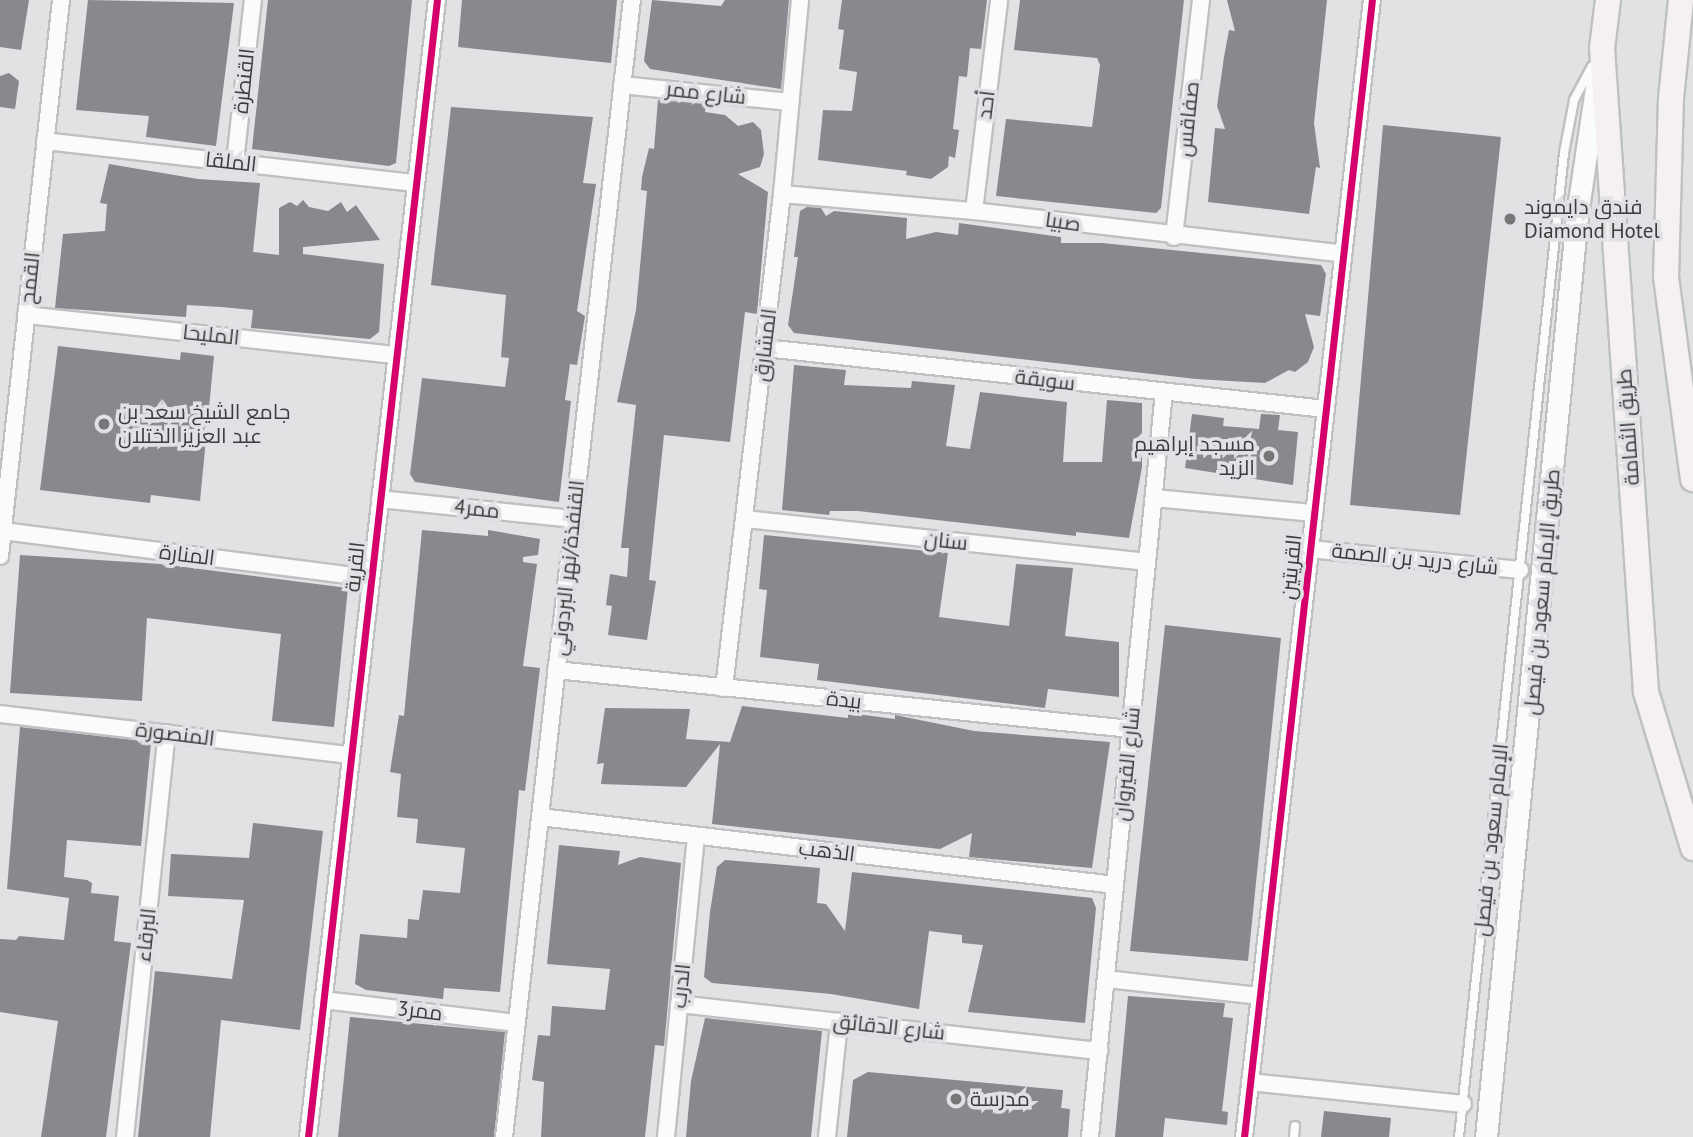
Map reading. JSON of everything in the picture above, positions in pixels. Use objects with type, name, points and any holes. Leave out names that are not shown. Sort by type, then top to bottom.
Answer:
[{"type":"main road","name":"طريق الثمامة","points":[[1608,0],[1602,48],[1647,692],[1693,848]]},
{"type":"main road","points":[[1681,0],[1671,98],[1666,277],[1693,479]]},
{"type":"main road","name":"طريق الإمام سعود بن فيصل","points":[[1486,1137],[1577,215],[1602,48]]},
{"type":"street","name":"القمح","points":[[0,556],[6,454],[26,315],[61,0]]},
{"type":"street","name":"القنطرة","points":[[235,162],[253,0]]},
{"type":"street","name":"القرية","points":[[308,1137],[437,0]]},
{"type":"street","name":"القنفذة/نهر البردوني","points":[[504,1137],[632,0]]},
{"type":"street","name":"المشارق","points":[[724,688],[765,348],[800,0]]},
{"type":"street","name":"أحد","points":[[974,211],[999,0]]},
{"type":"street","name":"صفاقس","points":[[1174,237],[1202,0]]},
{"type":"street","name":"القريتين","points":[[1244,1137],[1372,0]]},
{"type":"street","name":"شارع ممر","points":[[622,85],[789,102]]},
{"type":"street","name":"الملقا","points":[[45,141],[416,183]]},
{"type":"street","name":"صبيا","points":[[782,194],[974,211],[1174,237],[1343,254]]},
{"type":"street","name":"المليحا","points":[[26,315],[396,355]]},
{"type":"street","name":"سويقة","points":[[765,348],[1326,409]]},
{"type":"street","name":"شارع القيروان","points":[[1090,1137],[1164,392]]},
{"type":"street","points":[[1154,498],[1314,513]]},
{"type":"street","name":"ممر4","points":[[380,499],[574,519]]},
{"type":"street","name":"سنان","points":[[745,519],[1147,562]]},
{"type":"street","name":"المنارة","points":[[3,531],[371,578]]},
{"type":"street","name":"شارع دريد بن الصمة","points":[[1310,549],[1520,570]]},
{"type":"street","name":"بيدة","points":[[556,670],[1131,729]]},
{"type":"street","name":"المنصورة","points":[[0,713],[351,755]]},
{"type":"street","name":"البرقاء","points":[[125,1137],[167,733]]},
{"type":"street","name":"الذهب","points":[[540,817],[1115,885]]},
{"type":"street","name":"الدرب","points":[[666,1137],[696,836]]},
{"type":"street","points":[[1106,979],[1260,996]]},
{"type":"street","name":"ممر3","points":[[323,1000],[517,1023]]},
{"type":"street","name":"شارع الدقائق","points":[[679,1004],[1099,1051]]},
{"type":"street","points":[[827,1137],[839,1021]]},
{"type":"street","points":[[1250,1082],[1463,1104]]},
{"type":"lane","name":"الإمام سعود بن فيصل","points":[[1459,1137],[1567,128],[1574,100],[1602,48]]},
{"type":"lane","points":[[1294,1137],[1295,1126]]},
{"type":"building","points":[[0,0],[29,0],[21,50],[0,47]]},
{"type":"building","points":[[88,0],[234,3],[216,146],[146,137],[149,116],[76,110]]},
{"type":"building","points":[[268,0],[412,0],[396,163],[389,166],[252,149]]},
{"type":"building","points":[[462,0],[617,0],[611,63],[458,47]]},
{"type":"building","points":[[652,0],[721,6],[725,0],[789,0],[781,89],[650,69],[644,61]]},
{"type":"building","points":[[842,0],[987,0],[981,49],[970,48],[967,77],[959,76],[953,129],[959,130],[955,158],[949,156],[948,167],[931,179],[906,175],[907,171],[818,160],[823,110],[852,111],[857,72],[839,69],[844,30],[838,29]]},
{"type":"building","points":[[1020,0],[1184,0],[1161,208],[1156,213],[996,196],[1006,119],[1092,127],[1100,65],[1097,58],[1014,50]]},
{"type":"building","points":[[1227,0],[1327,0],[1314,123],[1320,168],[1316,167],[1309,214],[1208,202],[1215,128],[1225,129],[1217,106],[1224,57],[1229,30],[1235,31]]},
{"type":"building","points":[[9,73],[19,81],[15,109],[0,107],[0,76]]},
{"type":"building","points":[[658,100],[706,104],[705,112],[725,115],[738,126],[753,122],[761,130],[764,154],[760,167],[738,174],[768,192],[757,314],[745,312],[730,442],[664,435],[649,580],[656,581],[647,640],[608,635],[612,606],[606,605],[610,574],[627,577],[629,548],[621,548],[636,405],[617,402],[636,310],[647,191],[641,190],[642,177],[649,148],[654,149]]},
{"type":"building","points":[[451,107],[593,117],[583,183],[596,184],[577,311],[585,316],[577,365],[570,364],[565,400],[571,401],[559,502],[415,482],[410,474],[422,378],[505,387],[509,358],[501,357],[506,295],[431,285]]},
{"type":"building","points":[[1383,125],[1501,137],[1460,515],[1350,505]]},
{"type":"building","points":[[109,164],[198,179],[260,183],[253,252],[279,255],[279,208],[290,202],[297,206],[303,200],[309,207],[328,211],[341,202],[347,212],[356,205],[380,240],[303,247],[303,254],[384,264],[379,332],[370,339],[251,328],[253,310],[221,307],[187,305],[186,317],[55,308],[63,234],[105,231],[107,204],[100,203]]},
{"type":"building","points":[[807,207],[821,208],[826,216],[834,211],[907,218],[906,239],[936,232],[958,235],[959,223],[1061,237],[1061,243],[1102,243],[1321,265],[1326,274],[1320,316],[1305,314],[1314,347],[1308,362],[1295,372],[1289,370],[1265,383],[1196,379],[794,333],[788,325],[798,257],[794,257],[800,211]]},
{"type":"building","name":"جامع الشيخ سعد بن عبد العزيز الختلان","points":[[58,346],[180,360],[181,352],[214,356],[200,501],[151,495],[150,503],[40,490]]},
{"type":"building","points":[[794,365],[846,370],[844,385],[911,388],[912,381],[955,385],[946,446],[970,449],[980,392],[1067,402],[1063,462],[1102,462],[1107,400],[1142,403],[1142,467],[1129,538],[1076,532],[1076,536],[858,511],[830,511],[829,515],[782,510]]},
{"type":"building","points":[[1192,414],[1224,418],[1223,426],[1259,429],[1261,414],[1280,415],[1278,430],[1298,432],[1293,485],[1185,468]]},
{"type":"building","points":[[422,530],[488,536],[488,530],[540,539],[538,555],[523,557],[523,562],[537,564],[523,666],[540,668],[525,791],[519,790],[500,992],[444,988],[443,999],[366,990],[355,984],[360,934],[407,938],[408,919],[419,920],[423,890],[460,893],[465,848],[416,843],[418,819],[397,817],[401,774],[390,772],[399,715],[404,716]]},
{"type":"building","points":[[764,535],[948,553],[939,617],[1009,626],[1016,564],[1073,568],[1065,636],[1119,642],[1119,697],[1048,689],[1045,708],[817,680],[819,664],[760,657],[767,590],[759,589]]},
{"type":"building","points":[[20,555],[161,564],[348,588],[334,727],[272,721],[281,634],[147,618],[142,701],[10,693]]},
{"type":"building","points":[[1165,625],[1281,638],[1248,961],[1130,951]]},
{"type":"building","points":[[742,706],[848,718],[848,713],[895,719],[895,715],[974,731],[1110,742],[1092,868],[969,857],[972,833],[940,849],[712,824],[720,744],[686,787],[601,784],[604,763],[597,764],[605,708],[690,709],[686,739],[730,742]]},
{"type":"building","points":[[20,727],[151,742],[141,846],[67,840],[64,877],[87,880],[92,883],[91,893],[119,896],[114,941],[131,943],[106,1137],[41,1137],[58,1021],[0,1012],[0,939],[16,940],[19,936],[64,940],[69,898],[7,889]]},
{"type":"building","points":[[253,823],[323,831],[300,1030],[221,1020],[210,1137],[138,1137],[155,971],[232,979],[244,900],[168,896],[171,854],[249,858]]},
{"type":"building","points":[[559,845],[620,851],[618,865],[640,857],[681,863],[664,1046],[655,1045],[645,1137],[541,1137],[544,1082],[532,1080],[538,1035],[550,1036],[552,1006],[605,1010],[610,969],[547,964]]},
{"type":"building","points":[[725,860],[820,868],[817,903],[826,904],[845,931],[852,872],[1092,898],[1096,908],[1085,1023],[968,1012],[983,945],[962,943],[962,935],[929,931],[919,1009],[831,994],[712,983],[704,977],[710,912],[717,867]]},
{"type":"building","points":[[1128,996],[1225,1003],[1223,1017],[1233,1018],[1222,1111],[1228,1112],[1227,1125],[1165,1118],[1163,1137],[1115,1137]]},
{"type":"building","points":[[350,1017],[505,1032],[494,1137],[338,1137]]},
{"type":"building","points":[[705,1018],[822,1031],[811,1137],[686,1137],[691,1081]]},
{"type":"building","name":"مدرسة","points":[[868,1072],[1063,1090],[1061,1108],[1070,1109],[1068,1137],[847,1137],[853,1080]]},
{"type":"building","points":[[1324,1111],[1391,1118],[1389,1137],[1321,1137]]},
{"type":"cycle path","points":[[308,1137],[437,0]]},
{"type":"cycle path","points":[[1244,1137],[1372,0]]},
{"type":"place","name":"فندق دايموند Diamond Hotel","points":[[1510,219]]},
{"type":"place","name":"جامع الشيخ سعد بن عبد العزيز الختلان","points":[[104,424]]},
{"type":"place","name":"مسجد إبراهيم الزيد","points":[[1269,456]]},
{"type":"place","name":"مدرسة","points":[[956,1099]]}]
